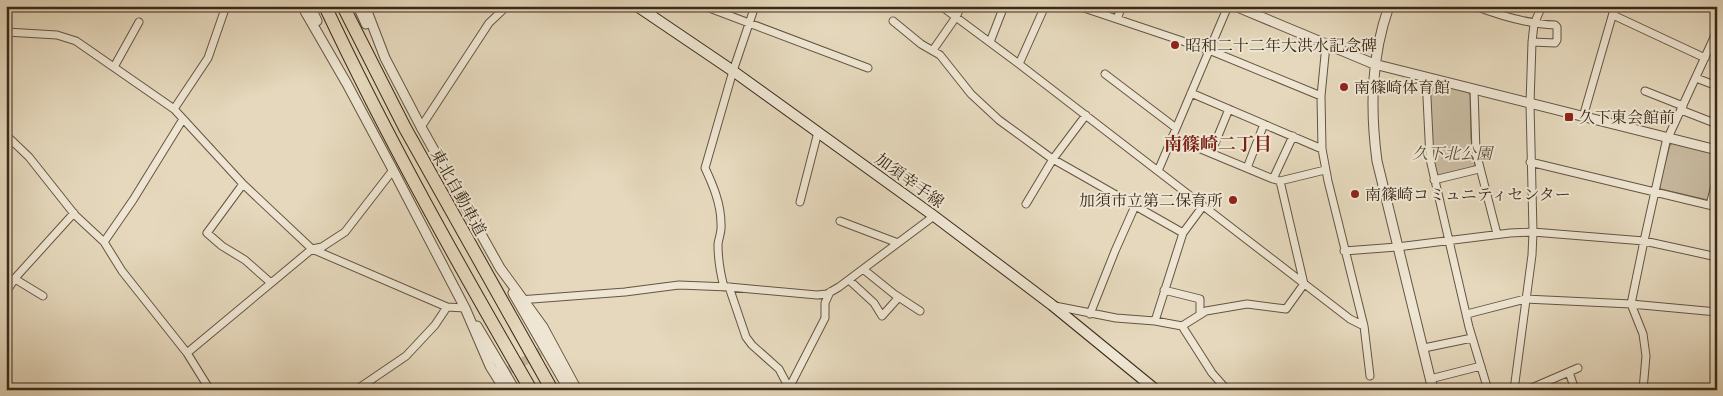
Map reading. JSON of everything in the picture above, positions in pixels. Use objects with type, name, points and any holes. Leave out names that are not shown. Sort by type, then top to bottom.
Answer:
[{"type":"highway","points":[[325,6],[386,131],[531,390]]},
{"type":"highway","name":"東北自動車道","points":[[344,6],[405,128],[552,390]]},
{"type":"main road","name":"加須幸手線","points":[[637,6],[733,71],[934,216],[1052,305],[1156,390]]},
{"type":"street","points":[[174,109],[208,58],[226,6]]},
{"type":"street","points":[[302,6],[393,170],[465,308],[490,366],[505,390]]},
{"type":"street","points":[[310,6],[330,54]]},
{"type":"street","points":[[358,6],[421,127],[520,300],[543,350],[569,390]]},
{"type":"street","points":[[365,6],[384,58]]},
{"type":"street","points":[[421,127],[489,23],[507,6]]},
{"type":"street","points":[[704,6],[868,68]]},
{"type":"street","points":[[756,6],[733,71],[705,168],[714,187],[722,222],[718,242],[719,264],[726,287],[746,337],[757,350],[779,369],[789,389]]},
{"type":"street","points":[[941,6],[1086,115],[1350,320],[1364,326]]},
{"type":"street","points":[[933,50],[956,17],[961,6]]},
{"type":"street","points":[[990,42],[1004,6]]},
{"type":"street","points":[[1019,64],[1045,6]]},
{"type":"street","points":[[1078,6],[1209,50],[1321,96]]},
{"type":"street","points":[[1117,19],[1122,6]]},
{"type":"street","points":[[1158,171],[1228,6]]},
{"type":"street","points":[[1235,6],[1374,64],[1717,150]]},
{"type":"street","points":[[1389,6],[1374,64],[1372,116],[1374,146],[1376,161],[1433,390]]},
{"type":"street","points":[[1475,6],[1497,15],[1534,24],[1555,25],[1558,27],[1555,43],[1532,42]]},
{"type":"street","points":[[1514,390],[1532,255],[1530,104],[1532,42],[1534,24],[1542,6]]},
{"type":"street","points":[[1583,117],[1615,6]]},
{"type":"street","points":[[1612,15],[1705,58]]},
{"type":"street","points":[[893,21],[921,44],[940,55],[971,94],[999,120],[1053,159],[1183,233]]},
{"type":"street","points":[[114,66],[138,22]]},
{"type":"street","points":[[1643,390],[1646,356],[1643,334],[1631,304],[1668,138],[1717,31]]},
{"type":"street","points":[[7,33],[57,35],[76,41],[174,109],[243,184],[312,249],[447,307],[465,308]]},
{"type":"street","points":[[1326,45],[1321,96],[1322,149],[1344,251],[1364,326],[1370,376]]},
{"type":"street","points":[[1105,74],[1176,128]]},
{"type":"street","points":[[1426,77],[1430,159],[1434,180],[1468,314],[1472,338],[1488,390]]},
{"type":"street","points":[[1696,78],[1717,86]]},
{"type":"street","points":[[1474,89],[1474,135],[1479,169],[1497,234]]},
{"type":"street","points":[[1645,91],[1717,124]]},
{"type":"street","points":[[1191,93],[1322,149]]},
{"type":"street","points":[[1211,153],[1228,109]]},
{"type":"street","points":[[1026,204],[1053,159],[1086,115]]},
{"type":"street","points":[[104,242],[133,200],[183,119]]},
{"type":"street","points":[[1247,168],[1264,124]]},
{"type":"street","points":[[800,202],[818,132]]},
{"type":"street","points":[[6,135],[29,157],[74,213],[104,242],[122,271],[186,353],[210,390]]},
{"type":"street","points":[[1293,136],[1277,180],[1304,284]]},
{"type":"street","points":[[1172,137],[1277,180],[1325,170]]},
{"type":"street","points":[[1530,162],[1713,206],[1717,178]]},
{"type":"street","points":[[1434,180],[1479,169]]},
{"type":"street","points":[[186,353],[312,249],[322,246],[345,232],[393,170]]},
{"type":"street","points":[[243,184],[207,233],[222,246],[245,260],[271,283]]},
{"type":"street","points":[[1090,314],[1115,251],[1136,206]]},
{"type":"street","points":[[1155,321],[1183,233],[1203,206]]},
{"type":"street","points":[[6,292],[15,279],[74,213]]},
{"type":"street","points":[[520,300],[625,292],[679,285],[817,295],[830,292],[849,280],[934,216]]},
{"type":"street","points":[[840,221],[898,243]]},
{"type":"street","points":[[1344,251],[1448,241],[1497,234],[1533,232],[1644,241],[1717,256]]},
{"type":"street","points":[[863,269],[920,311]]},
{"type":"street","points":[[15,279],[43,296]]},
{"type":"street","points":[[849,280],[874,303],[882,316],[899,297]]},
{"type":"street","points":[[1052,305],[1090,314],[1182,326],[1206,311],[1247,304],[1286,309],[1304,284]]},
{"type":"street","points":[[1164,290],[1200,299],[1200,314]]},
{"type":"street","points":[[789,389],[825,318],[825,303],[830,292]]},
{"type":"street","points":[[1468,314],[1525,299],[1631,304],[1717,312]]},
{"type":"street","points":[[520,300],[543,328],[577,390]]},
{"type":"street","points":[[356,390],[406,356],[436,325],[447,307]]},
{"type":"street","points":[[465,308],[507,371],[515,390]]},
{"type":"street","points":[[1182,326],[1212,373],[1227,390]]},
{"type":"street","points":[[1424,348],[1472,338]]},
{"type":"street","points":[[1430,380],[1481,366]]},
{"type":"street","points":[[1527,390],[1578,368]]},
{"type":"street","points":[[1569,372],[1575,390]]},
{"type":"green space","name":"久下北公園","points":[[1432,83],[1468,92],[1470,95],[1471,139],[1475,166],[1473,169],[1437,176],[1433,163],[1428,85]]},
{"type":"green space","points":[[1673,143],[1717,154],[1717,169],[1710,199],[1661,189],[1659,186],[1670,145]]},
{"type":"tunnel","points":[[509,370],[541,351]]},
{"type":"place","name":"昭和二十二年大洪水記念碑","points":[[1175,45]]},
{"type":"place","name":"南篠崎体育館","points":[[1344,87]]},
{"type":"place","name":"久下東会館前","points":[[1569,117]]},
{"type":"place","name":"南篠崎コミュニティセンター","points":[[1355,194]]},
{"type":"place","name":"加須市立第二保育所","points":[[1233,200]]},
{"type":"district","name":"南篠崎二丁目","points":[[1218,144]]}]
